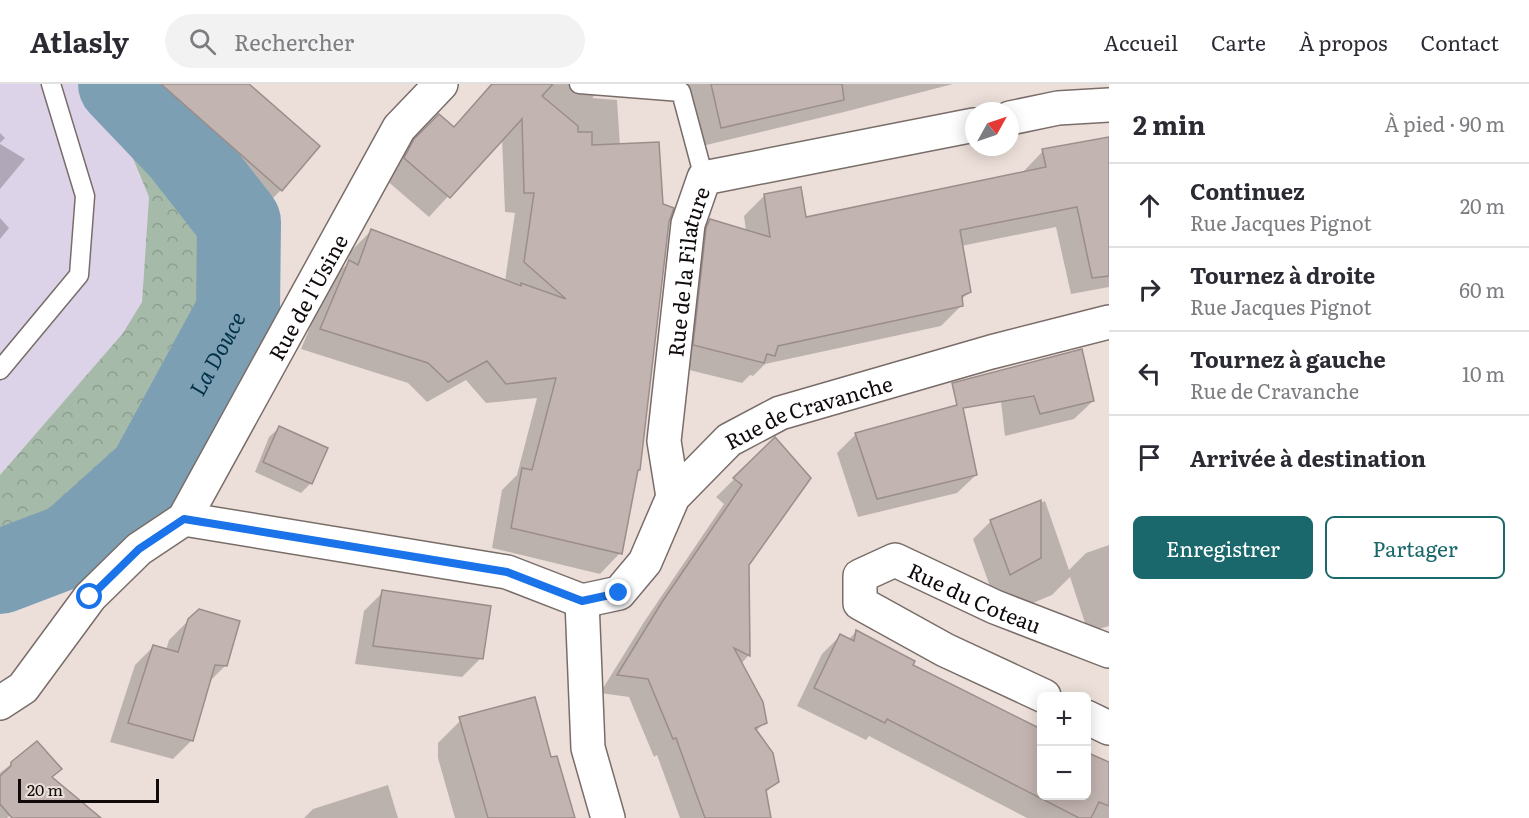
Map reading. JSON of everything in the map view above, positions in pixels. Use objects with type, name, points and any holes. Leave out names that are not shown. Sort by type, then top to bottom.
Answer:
[{"type":"street","name":"Rue de l'Usine","points":[[184,519],[399,128],[441,84]]},
{"type":"street","points":[[1019,115],[1058,108],[1109,105]]},
{"type":"street","name":"Rue de la Filature","points":[[673,496],[664,441],[688,224],[704,178],[965,127]]},
{"type":"street","name":"Rue de Cravanche","points":[[582,601],[619,593],[645,562],[673,496],[729,440],[780,413],[991,352],[1109,322]]},
{"type":"street","points":[[0,703],[23,688],[90,597],[139,549],[184,519],[507,572],[582,601],[588,748],[608,818]]},
{"type":"street","name":"Rue du Coteau","points":[[1037,693],[945,650],[860,603],[860,576],[895,560],[995,607],[1109,651]]},
{"type":"street","points":[[1091,719],[1109,728]]},
{"type":"lane","points":[[0,370],[79,275],[85,196],[51,84]]},
{"type":"lane","points":[[579,84],[682,88],[704,178]]},
{"type":"shaded area","points":[[0,84],[88,84],[112,108],[149,197],[142,302],[123,333],[0,475]]},
{"type":"green space","points":[[112,108],[210,209],[223,262],[222,291],[145,450],[127,475],[87,511],[10,554],[0,557],[0,475],[123,333],[142,302],[149,197]]},
{"type":"building","points":[[161,84],[249,84],[320,146],[282,191]]},
{"type":"building","points":[[492,84],[553,84],[542,96],[578,126],[578,132],[592,132],[592,145],[659,142],[663,204],[674,208],[669,222],[640,470],[638,470],[622,554],[511,528],[522,468],[532,470],[556,378],[506,384],[487,361],[448,382],[428,363],[320,329],[349,260],[358,265],[371,229],[521,286],[521,283],[566,299],[524,262],[534,193],[524,193],[522,119],[450,198],[404,158],[414,139],[439,114],[454,127]]},
{"type":"building","points":[[711,84],[842,84],[844,100],[721,128]]},
{"type":"building","points":[[1109,137],[1109,276],[1092,278],[1077,207],[960,230],[971,292],[962,296],[963,306],[778,346],[775,356],[767,354],[764,363],[693,345],[706,228],[710,219],[770,237],[764,194],[801,187],[806,217],[1046,167],[1042,149]]},
{"type":"building","points":[[1082,349],[1094,401],[1040,414],[1034,396],[963,408],[977,475],[877,499],[855,433],[957,405],[952,383]]},
{"type":"building","points":[[279,426],[328,448],[312,484],[263,462]]},
{"type":"building","points":[[775,437],[811,478],[749,565],[750,656],[734,648],[763,702],[767,723],[755,728],[773,753],[779,782],[766,790],[771,818],[705,818],[676,738],[673,739],[648,679],[617,675],[662,602],[742,485],[733,478]]},
{"type":"building","points":[[1041,500],[1041,558],[1010,575],[990,520]]},
{"type":"building","points":[[382,590],[491,606],[483,659],[373,646]]},
{"type":"building","points":[[199,609],[240,621],[227,666],[215,665],[193,741],[128,723],[153,645],[178,652],[188,619]]},
{"type":"building","points":[[856,630],[915,661],[913,665],[1037,727],[1037,796],[887,719],[885,723],[814,688],[840,634],[854,641]]},
{"type":"building","points":[[535,697],[551,757],[557,756],[575,818],[488,818],[459,717]]},
{"type":"building","points":[[37,741],[62,769],[52,777],[101,818],[12,818],[0,804],[0,776],[11,766],[11,762]]},
{"type":"building","points":[[1091,754],[1109,762],[1109,806],[1099,802],[1091,818],[1079,818],[1044,800],[1091,800]]},
{"type":"waterway","name":"La Douce","points":[[0,572],[71,545],[150,474],[238,312],[239,222],[182,149],[120,84]]},
{"type":"route","points":[[90,597],[139,549],[184,519],[507,572],[582,601],[619,593]]}]
